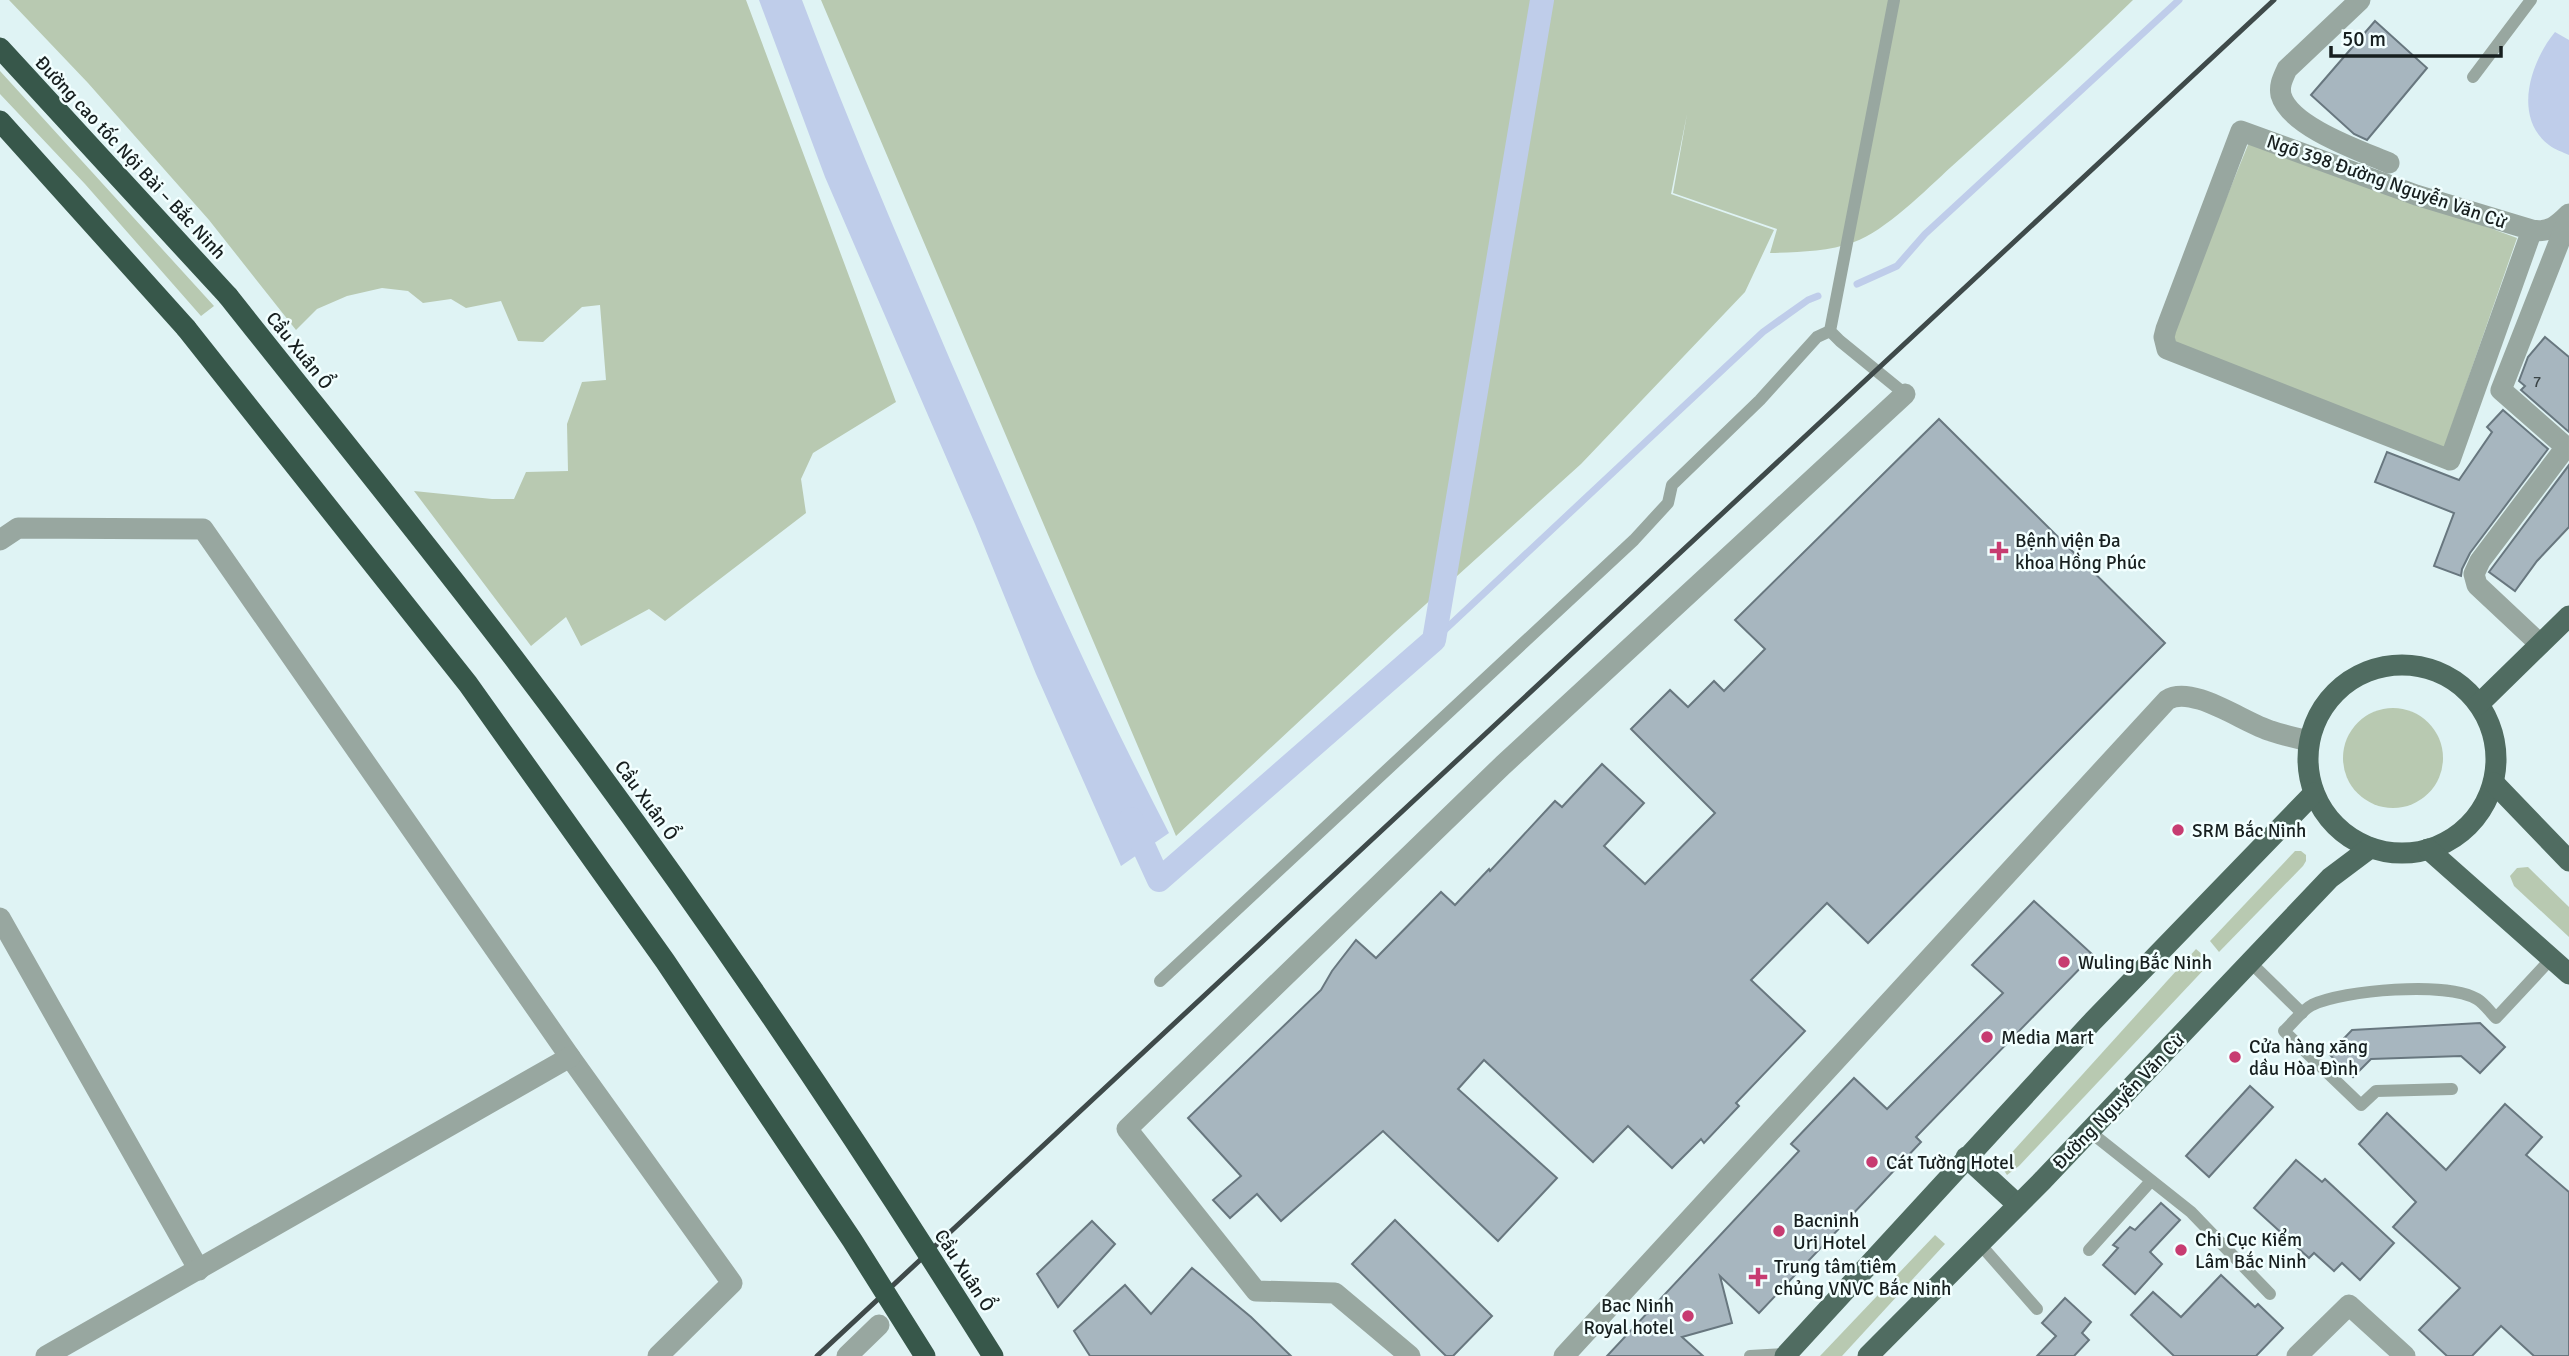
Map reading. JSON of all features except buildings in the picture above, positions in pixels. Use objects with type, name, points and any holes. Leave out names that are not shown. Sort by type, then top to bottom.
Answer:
[{"type":"highway","name":"Đường cao tốc Nội Bài – Bắc Ninh","points":[[0,48],[228,296]]},
{"type":"highway","points":[[0,121],[186,328],[468,684],[665,961],[852,1240],[925,1356]]},
{"type":"highway","name":"Cầu Xuân Ổ","points":[[228,296],[512,656],[620,801],[713,932],[993,1356]]},
{"type":"main road","points":[[2479,704],[2569,616]]},
{"type":"main road","points":[[2406,664],[2431,669],[2455,680],[2479,704],[2488,719],[2496,744],[2494,782],[2484,806],[2468,827],[2447,842],[2428,849],[2396,853],[2370,848],[2336,827],[2319,806],[2307,767],[2309,741],[2318,715],[2333,694],[2354,677],[2379,667],[2406,664]]},
{"type":"main road","points":[[2494,782],[2569,861]]},
{"type":"main road","points":[[1786,1355],[2093,1021],[2314,793]]},
{"type":"main road","name":"Đường Nguyễn Văn Cừ","points":[[1868,1356],[2018,1205],[2330,878],[2370,848]]},
{"type":"main road","points":[[2428,849],[2569,974]]},
{"type":"main road","points":[[1966,1157],[2018,1205]]},
{"type":"street","points":[[2360,0],[2287,69],[2280,84],[2281,95],[2286,105],[2315,131],[2389,163]]},
{"type":"street","name":"Ngõ 398 Đường Nguyễn Văn Cừ","points":[[2532,230],[2450,460],[2167,349],[2164,337],[2166,329],[2241,131],[2416,195],[2532,230],[2541,232],[2552,229],[2569,216]]},
{"type":"street","points":[[2540,645],[2477,585],[2474,574],[2480,561],[2566,447],[2501,390],[2569,216]]},
{"type":"street","points":[[1410,1356],[1335,1293],[1256,1291],[1127,1129],[1503,765],[1905,394]]},
{"type":"street","points":[[0,540],[18,528],[203,529],[570,1057],[732,1283],[658,1356]]},
{"type":"street","points":[[1564,1356],[2167,699],[2172,696],[2194,697],[2268,731],[2309,741]]},
{"type":"street","points":[[0,918],[199,1270]]},
{"type":"street","points":[[46,1356],[570,1057]]},
{"type":"street","points":[[2297,1356],[2349,1304],[2405,1356]]},
{"type":"street","points":[[848,1356],[879,1325]]},
{"type":"lane","points":[[1830,331],[1894,0]]},
{"type":"lane","points":[[2473,77],[2531,0]]},
{"type":"lane","points":[[1830,331],[1905,394]]},
{"type":"lane","points":[[1160,981],[1634,540],[1668,503],[1672,485],[1760,400],[1817,337],[1830,331]]},
{"type":"lane","points":[[2452,1089],[2376,1091],[2361,1105],[2284,1031],[2310,1006],[2341,995],[2383,990],[2428,990],[2477,999],[2496,1018],[2552,959]]},
{"type":"lane","points":[[2250,962],[2302,1013]]},
{"type":"lane","points":[[2089,1131],[2191,1212],[2270,1294]]},
{"type":"lane","points":[[2089,1250],[2151,1181]]},
{"type":"lane","points":[[1979,1243],[2037,1309]]},
{"type":"lane","points":[[1750,1356],[1786,1355]]},
{"type":"green space","points":[[9,0],[746,0],[896,402],[813,453],[801,479],[806,513],[665,621],[649,609],[581,646],[566,617],[531,646],[414,491],[514,499],[526,472],[568,471],[567,424],[582,382],[606,380],[600,305],[582,307],[543,342],[518,341],[501,301],[466,308],[451,299],[423,303],[408,291],[382,288],[347,296],[317,309],[296,330],[209,220],[88,83]]},
{"type":"green space","points":[[821,0],[2133,0],[1905,209],[1866,237],[1833,248],[1770,253],[1777,229],[1673,193],[1687,114],[1671,194],[1774,230],[1745,292],[1581,464],[1176,836]]},
{"type":"green space","points":[[0,71],[214,306],[201,316],[85,184],[0,94]]},
{"type":"green space","points":[[2250,140],[2517,238],[2443,451],[2174,343],[2172,331]]},
{"type":"green space","points":[[2393,708],[2412,712],[2428,723],[2439,739],[2443,758],[2439,777],[2428,793],[2412,804],[2393,808],[2374,804],[2358,793],[2347,777],[2343,758],[2347,739],[2358,723],[2374,712]]},
{"type":"green space","points":[[2295,851],[2306,855],[2303,866],[2219,952],[2210,941]]},
{"type":"green space","points":[[2528,867],[2569,907],[2569,937],[2514,886],[2510,876],[2517,868]]},
{"type":"green space","points":[[2196,949],[2211,962],[2019,1166],[2007,1175],[2001,1166],[2005,1160]]},
{"type":"green space","points":[[1935,1235],[1945,1244],[1842,1356],[1820,1356]]},
{"type":"water","points":[[759,0],[802,0],[875,182],[1003,481],[1083,658],[1169,833],[1121,866],[1036,674],[975,524],[825,177]]},
{"type":"water","points":[[2555,32],[2569,40],[2569,155],[2551,147],[2538,133],[2531,120],[2528,105],[2533,73],[2546,44]]},
{"type":"waterway","points":[[1131,819],[1159,880],[1434,640],[1542,0]]},
{"type":"waterway","points":[[1857,284],[1897,266],[1925,234],[2179,0]]},
{"type":"waterway","points":[[1434,640],[1763,332],[1808,300],[1818,296]]},
{"type":"railway","points":[[817,1356],[2274,0]]},
{"type":"place","name":"Bệnh viện Đa khoa Hồng Phúc","points":[[1999,551]]},
{"type":"place","name":"SRM Bắc Ninh","points":[[2178,830]]},
{"type":"place","name":"Wuling Bắc Ninh","points":[[2064,962]]},
{"type":"place","name":"Media Mart","points":[[1987,1037]]},
{"type":"place","name":"Cửa hàng xăng dầu Hòa Đình","points":[[2235,1057]]},
{"type":"place","name":"Cát Tường Hotel","points":[[1872,1162]]},
{"type":"place","name":"Bacninh Uri Hotel","points":[[1779,1231]]},
{"type":"place","name":"Chi Cục Kiểm Lâm Bắc Ninh","points":[[2181,1250]]},
{"type":"place","name":"Trung tâm tiêm chủng VNVC Bắc Ninh","points":[[1758,1277]]},
{"type":"place","name":"Bac Ninh Royal hotel","points":[[1688,1316]]}]
